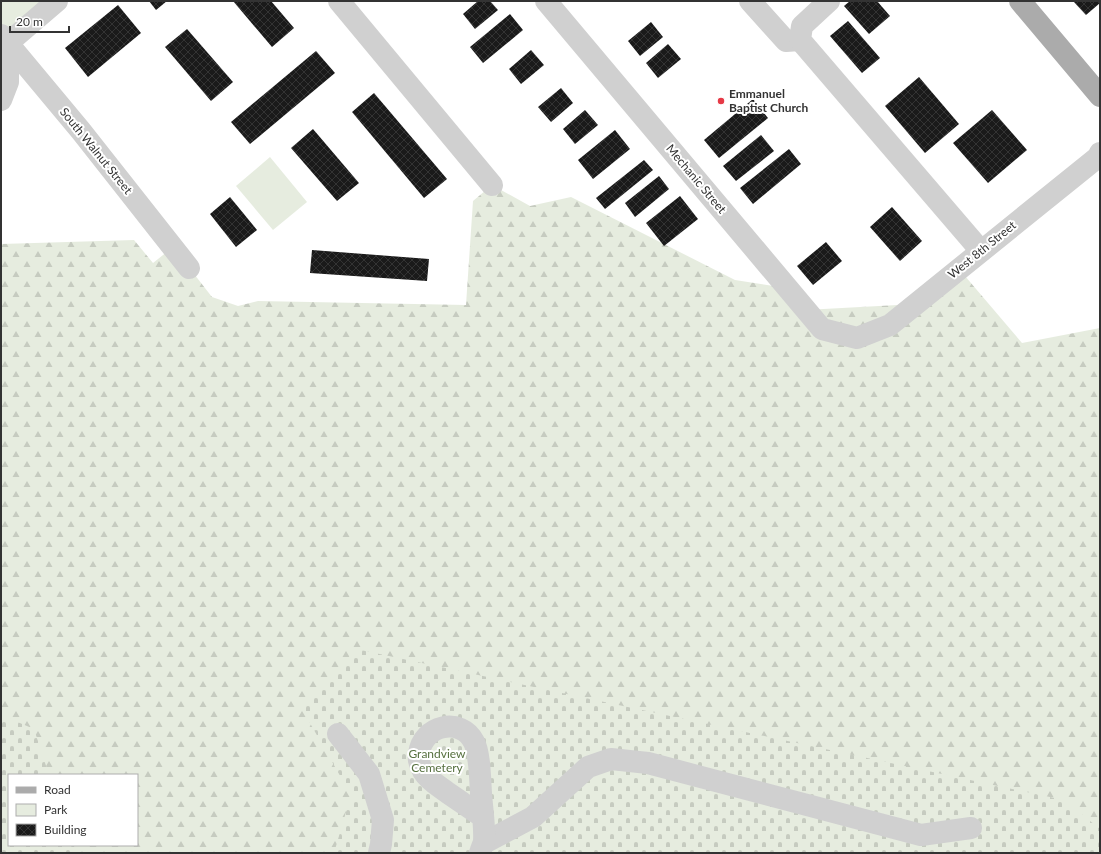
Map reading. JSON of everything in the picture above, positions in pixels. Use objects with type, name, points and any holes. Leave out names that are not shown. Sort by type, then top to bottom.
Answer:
[{"type":"main road","points":[[1020,1],[1100,96]]},
{"type":"street","points":[[1,100],[8,82],[4,39],[57,1]]},
{"type":"street","points":[[339,1],[492,185]]},
{"type":"street","name":"Mechanic Street","points":[[546,1],[822,329],[858,338]]},
{"type":"street","points":[[750,1],[786,41],[800,40]]},
{"type":"street","points":[[829,1],[802,26],[800,40],[981,251]]},
{"type":"street","name":"South Walnut Street","points":[[4,39],[81,131],[189,268]]},
{"type":"street","name":"West 8th Street","points":[[858,338],[890,325],[1100,153]]},
{"type":"street","points":[[338,734],[369,774],[383,820],[379,853]]},
{"type":"street","points":[[482,848],[534,817],[588,767],[611,759],[648,763],[917,844],[971,828]]},
{"type":"street","points":[[482,848],[483,817]]},
{"type":"green space","points":[[1,1],[57,1],[1,35]]},
{"type":"green space","points":[[270,157],[307,202],[273,230],[236,186]]},
{"type":"green space","points":[[492,185],[530,206],[571,197],[735,280],[787,288],[805,310],[916,304],[959,269],[1022,343],[1100,328],[1100,853],[1,853],[1,244],[134,240],[153,263],[173,247],[212,297],[238,306],[258,301],[466,305],[473,201]]},
{"type":"green space","name":"Grandview Cemetery","points":[[356,649],[1064,800],[1100,829],[1100,853],[334,853],[351,795],[302,709]]},
{"type":"green space","points":[[1,715],[34,729],[49,774],[8,774],[8,846],[71,846],[73,853],[1,853]]},
{"type":"building","points":[[149,1],[167,1],[156,10]]},
{"type":"building","points":[[233,1],[271,1],[294,28],[272,47]]},
{"type":"building","points":[[478,1],[490,1],[498,10],[475,29],[463,14]]},
{"type":"building","points":[[850,1],[877,1],[890,16],[869,34],[844,6]]},
{"type":"building","points":[[1073,1],[1100,1],[1100,3],[1086,15]]},
{"type":"building","points":[[118,5],[141,33],[88,77],[65,48]]},
{"type":"building","points":[[510,14],[523,30],[483,63],[470,47]]},
{"type":"building","points":[[848,21],[880,58],[862,73],[830,36]]},
{"type":"building","points":[[651,22],[663,37],[640,56],[628,41]]},
{"type":"building","points":[[187,29],[233,82],[211,101],[165,47]]},
{"type":"building","points":[[668,44],[681,59],[658,78],[646,63]]},
{"type":"building","points":[[531,50],[544,65],[521,84],[509,69]]},
{"type":"building","points":[[316,51],[335,73],[250,144],[231,122]]},
{"type":"building","points":[[919,77],[959,124],[925,153],[885,106]]},
{"type":"building","points":[[561,88],[573,103],[551,122],[538,107]]},
{"type":"building","points":[[374,93],[447,179],[424,198],[352,112]]},
{"type":"building","points":[[753,99],[768,118],[719,158],[704,140]]},
{"type":"building","points":[[585,110],[598,125],[575,144],[563,129]]},
{"type":"building","points":[[992,110],[1027,150],[988,183],[953,143]]},
{"type":"building","points":[[313,129],[359,183],[337,201],[291,148]]},
{"type":"building","points":[[615,130],[630,149],[593,179],[578,160]]},
{"type":"building","points":[[761,135],[774,151],[736,181],[723,166]]},
{"type":"building","points":[[789,149],[801,164],[753,204],[740,188]]},
{"type":"building","points":[[644,160],[653,170],[605,209],[596,198]]},
{"type":"building","points":[[659,176],[669,189],[635,217],[625,203]]},
{"type":"building","points":[[680,196],[698,219],[664,246],[646,223]]},
{"type":"building","points":[[230,197],[257,230],[236,247],[210,214]]},
{"type":"building","points":[[892,207],[922,241],[900,261],[870,227]]},
{"type":"building","points":[[826,242],[842,261],[813,285],[797,266]]},
{"type":"building","points":[[312,250],[429,259],[427,281],[310,273]]},
{"type":"place","name":"Emmanuel Baptist Church","points":[[721,101]]}]
